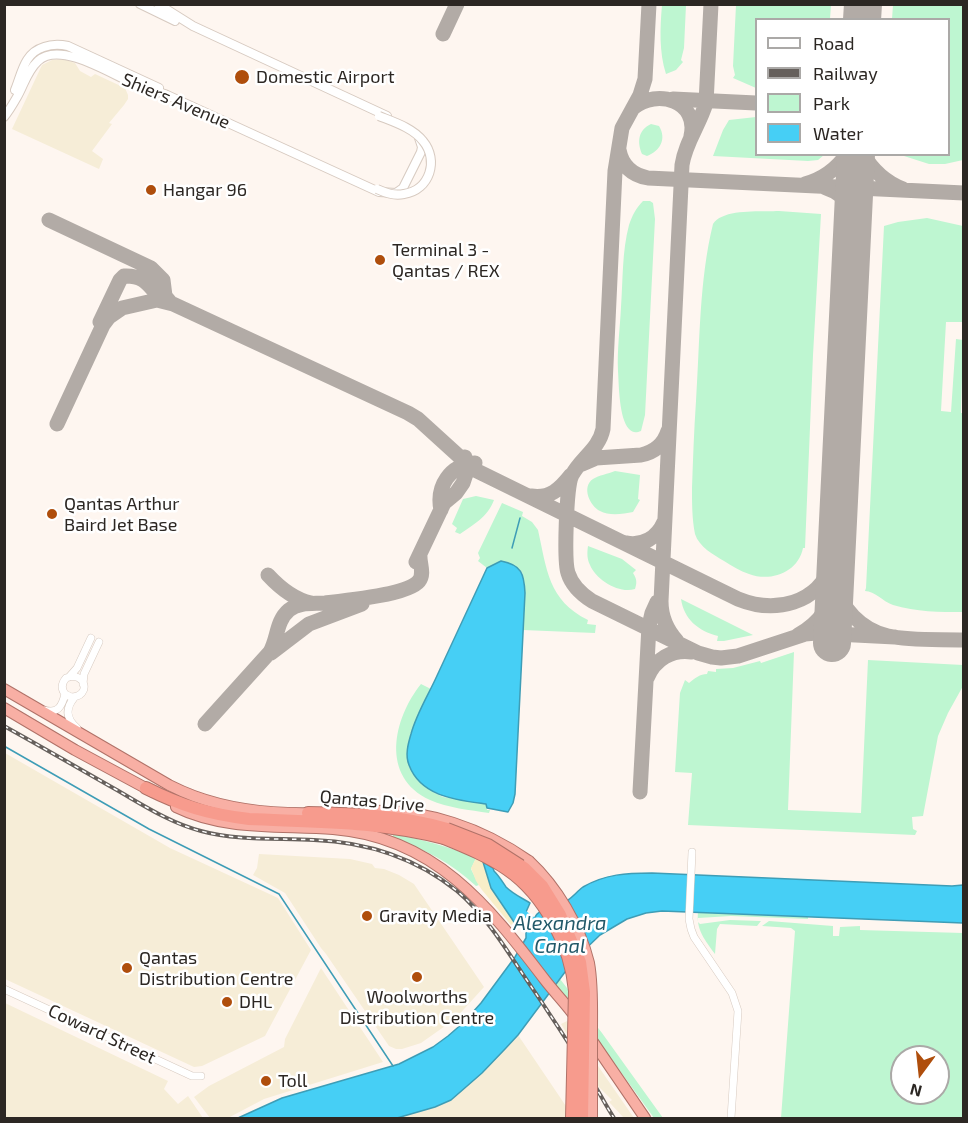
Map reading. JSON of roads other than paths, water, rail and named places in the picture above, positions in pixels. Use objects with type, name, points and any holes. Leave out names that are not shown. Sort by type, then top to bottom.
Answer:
[{"type":"highway","name":"Qantas Drive","points":[[4,689],[169,785],[194,796],[236,807],[270,811],[388,816],[413,820],[488,845],[524,868],[542,886],[560,915],[580,962],[584,992],[582,1119]]},
{"type":"highway","name":"Qantas Drive","points":[[4,708],[146,788],[184,806],[229,817],[249,819],[397,828],[422,832],[447,830],[477,852],[507,869],[534,894],[555,926],[565,948],[573,978],[572,1119]]},
{"type":"highway","points":[[146,788],[195,816],[244,826],[357,832],[391,841],[438,866],[461,883],[485,906],[512,937],[578,1020],[645,1119]]},
{"type":"highway","points":[[447,830],[492,838],[529,861],[555,890],[574,922],[586,952],[591,976],[592,1119]]},
{"type":"street","name":"Shiers Avenue","points":[[4,116],[23,67],[31,54],[38,49],[56,44],[68,46],[388,194],[407,194],[423,184],[427,178],[432,167],[429,150],[423,140],[405,128],[140,4]]},
{"type":"street","name":"Shiers Avenue","points":[[4,116],[38,60],[52,54],[67,54],[135,85],[168,95],[372,190],[392,193],[405,186],[422,147],[419,137],[410,127],[193,26],[158,4]]},
{"type":"street","points":[[33,706],[52,712],[58,710],[65,694],[62,686],[64,680],[77,669],[90,640],[98,644],[84,674],[83,690],[69,706],[68,717],[88,738]]},
{"type":"street","points":[[69,677],[79,678],[83,684]]},
{"type":"street","points":[[65,694],[74,698]]},
{"type":"street","points":[[692,852],[690,927],[694,937],[732,993],[738,1011],[731,1119]]},
{"type":"street","name":"Coward Street","points":[[4,989],[192,1076],[201,1076]]},
{"type":"water","points":[[501,561],[518,568],[523,576],[525,593],[515,794],[508,812],[487,808],[486,804],[441,795],[431,790],[415,776],[409,765],[407,753],[419,713],[487,568]]},
{"type":"water","points":[[483,862],[493,868],[506,887],[530,903],[517,923],[514,922],[491,888]]},
{"type":"water","name":"Alexandra Canal","points":[[652,873],[963,885],[963,923],[662,911],[646,913],[627,919],[600,935],[574,960],[518,1035],[482,1073],[451,1100],[397,1118],[238,1118],[282,1098],[399,1064],[433,1047],[463,1023],[481,1003],[515,957],[526,938],[526,929],[534,924],[534,919],[539,912],[564,903],[583,887],[600,879],[625,874]]},
{"type":"waterway","points":[[512,548],[520,518]]},
{"type":"waterway","points":[[4,746],[149,829],[279,894],[393,1066]]},
{"type":"waterway","points":[[520,910],[538,924]]},
{"type":"railway","points":[[4,726],[157,813],[190,828],[229,836],[353,844],[390,854],[425,869],[441,879],[467,900],[500,940],[566,1039],[614,1118]]},
{"type":"place","name":"Domestic Airport","points":[[242,77]]},
{"type":"place","name":"Hangar 96","points":[[151,190]]},
{"type":"place","name":"Terminal 3 - Qantas / REX","points":[[380,260]]},
{"type":"place","name":"Qantas Arthur Baird Jet Base","points":[[52,514]]},
{"type":"place","name":"Gravity Media","points":[[367,916]]},
{"type":"place","name":"Qantas Distribution Centre","points":[[127,968]]},
{"type":"place","name":"Woolworths Distribution Centre","points":[[417,977]]},
{"type":"place","name":"DHL","points":[[227,1002]]},
{"type":"place","name":"Toll","points":[[266,1081]]}]
